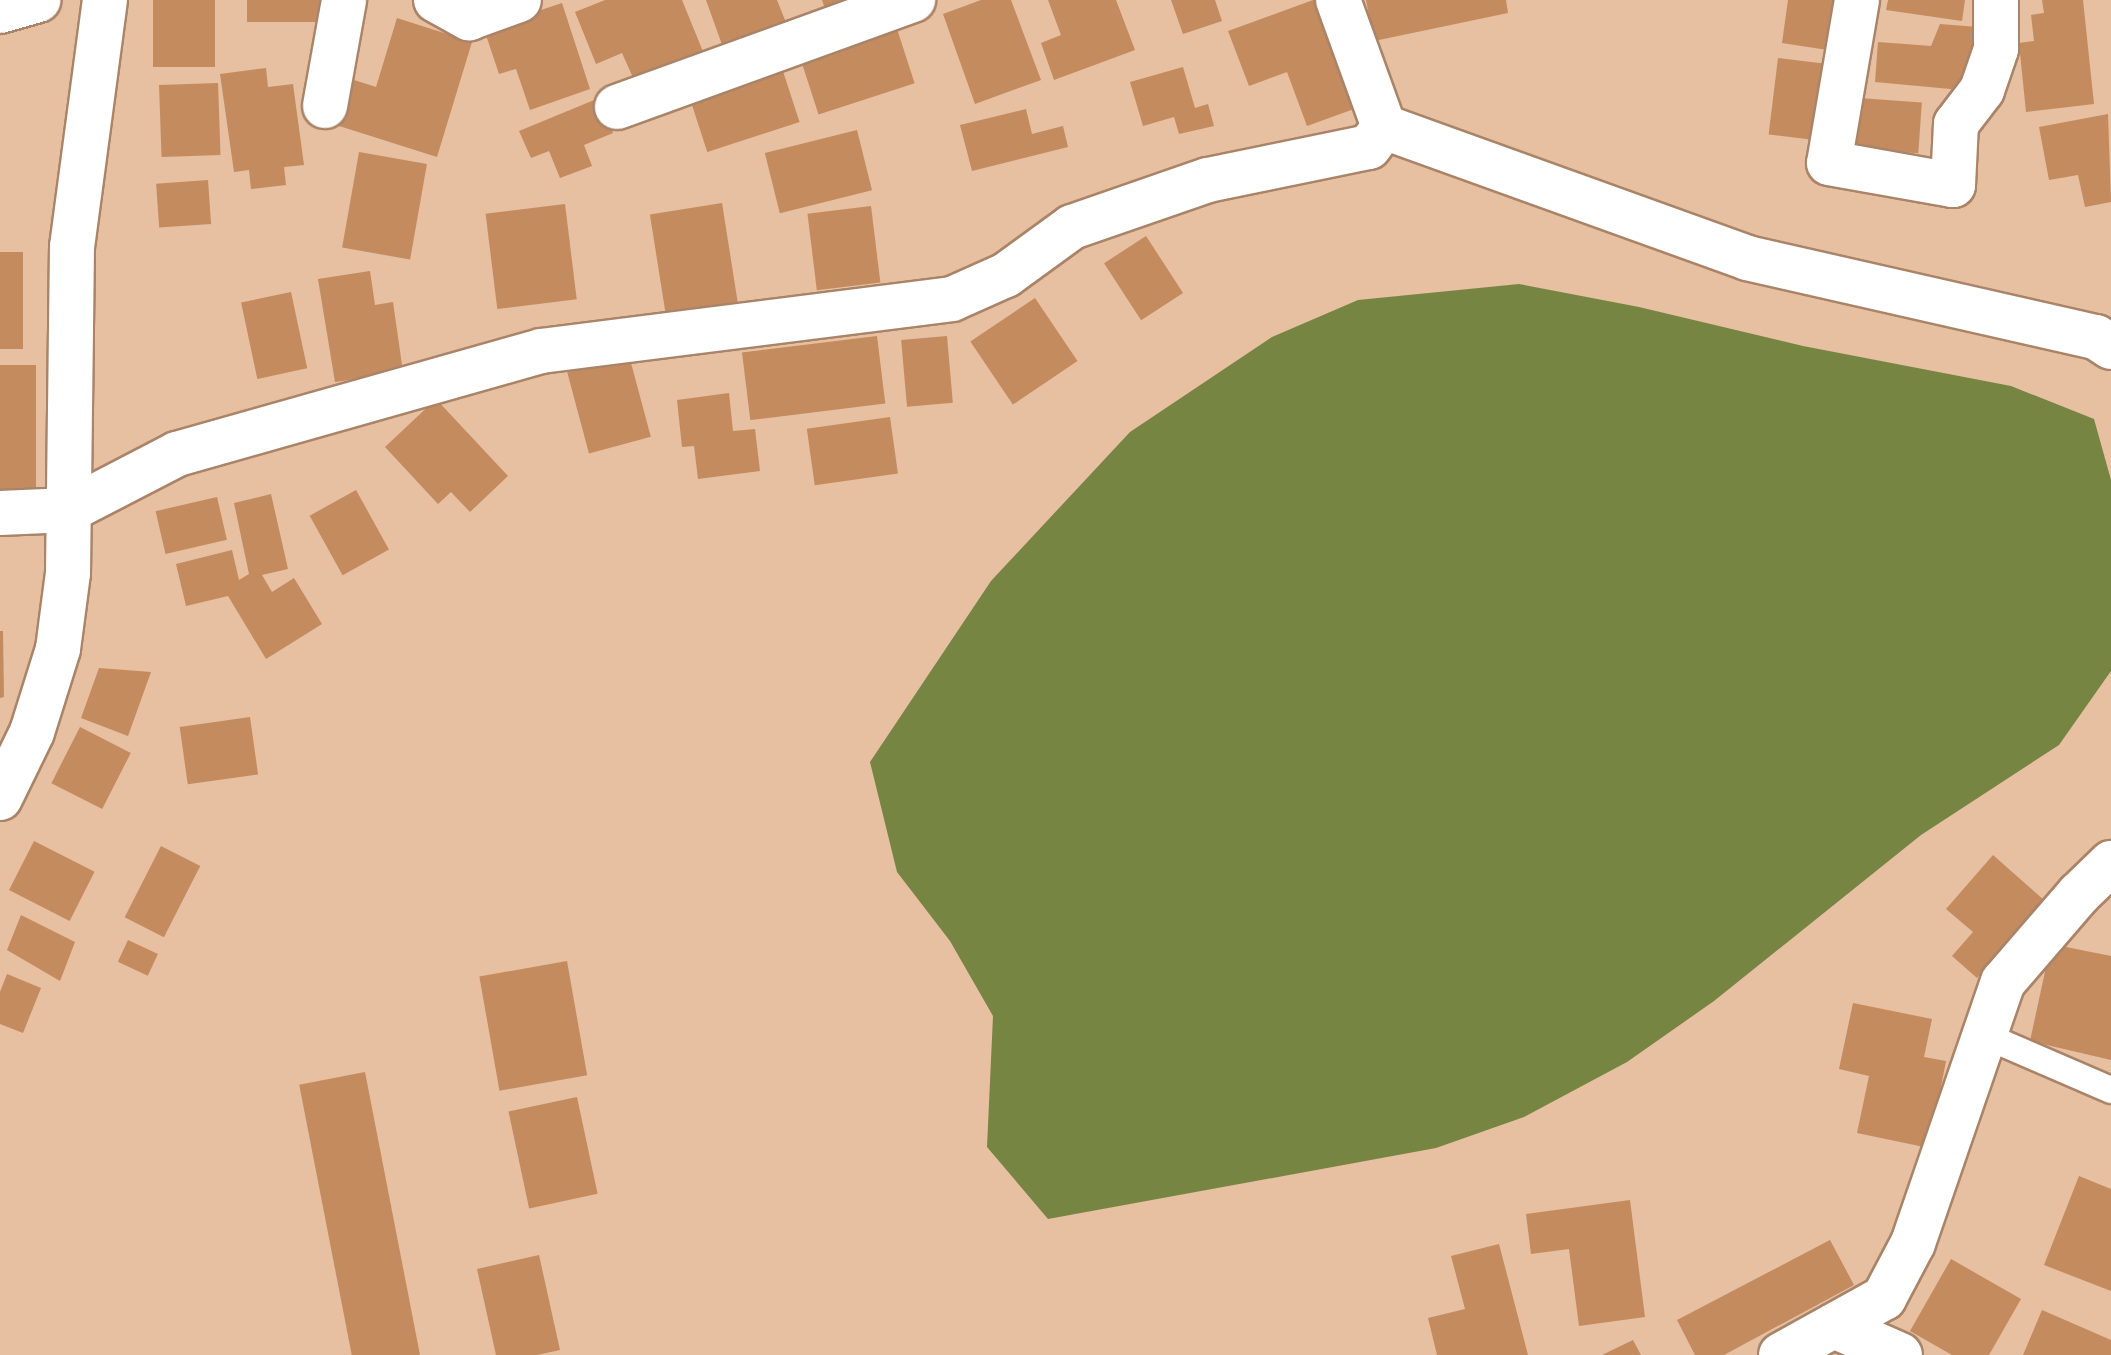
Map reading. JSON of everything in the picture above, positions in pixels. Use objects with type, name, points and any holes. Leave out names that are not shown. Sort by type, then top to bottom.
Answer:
[{"type":"street","points":[[0,11],[38,0]]},
{"type":"street","points":[[0,798],[32,732],[58,649],[68,573],[72,247],[105,0]]},
{"type":"street","points":[[325,106],[344,0]]},
{"type":"street","points":[[436,0],[469,18],[519,0]]},
{"type":"street","points":[[617,107],[913,0]]},
{"type":"street","points":[[1338,0],[1384,127]]},
{"type":"street","points":[[1857,0],[1829,163],[1953,185],[1956,124],[1982,90],[1996,49],[1996,0]]},
{"type":"street","points":[[0,513],[69,510],[177,454],[541,351],[952,299],[1006,275],[1072,227],[1208,180],[1369,147],[1384,127]]},
{"type":"street","points":[[1384,127],[1747,258],[2096,337],[2111,347]]},
{"type":"street","points":[[1781,1355],[1884,1298],[1913,1243],[2003,982],[2079,894],[2111,863]]},
{"type":"street","points":[[1834,1326],[1900,1355]]},
{"type":"lane","points":[[1986,1036],[2111,1090]]},
{"type":"shaded area","points":[[1519,284],[1639,307],[1803,346],[2011,386],[2094,419],[2111,480],[2111,671],[2059,745],[1921,835],[1714,1001],[1627,1062],[1524,1117],[1436,1148],[1048,1219],[987,1147],[993,1016],[950,941],[897,872],[870,762],[991,581],[1130,432],[1272,337],[1358,300]]},
{"type":"building","points":[[153,0],[215,0],[215,67],[153,67]]},
{"type":"building","points":[[247,0],[319,0],[319,22],[247,22]]},
{"type":"building","points":[[605,0],[682,0],[704,54],[635,82],[622,53],[596,64],[575,12]]},
{"type":"building","points":[[706,0],[777,0],[789,30],[725,53]]},
{"type":"building","points":[[822,0],[868,0],[827,15]]},
{"type":"building","points":[[981,0],[1011,0],[1041,80],[975,104],[943,14]]},
{"type":"building","points":[[1048,0],[1116,0],[1135,50],[1054,80],[1041,43],[1061,35]]},
{"type":"building","points":[[1171,0],[1215,0],[1222,21],[1183,34]]},
{"type":"building","points":[[1313,0],[1327,0],[1365,105],[1307,126],[1287,72],[1249,86],[1228,31]]},
{"type":"building","points":[[1366,0],[1506,0],[1508,13],[1374,41]]},
{"type":"building","points":[[1788,0],[1842,0],[1834,51],[1782,43]]},
{"type":"building","points":[[1888,0],[1965,0],[1962,21],[1886,10]]},
{"type":"building","points":[[2042,0],[2083,0],[2094,104],[2026,112],[2019,43],[2034,41],[2031,15],[2044,13]]},
{"type":"building","points":[[562,3],[590,89],[530,110],[516,69],[499,74],[484,29]]},
{"type":"building","points":[[397,18],[472,42],[437,157],[336,125],[351,79],[376,87]]},
{"type":"building","points":[[1940,24],[1978,27],[1972,91],[1875,82],[1878,42],[1931,46]]},
{"type":"building","points":[[897,29],[915,83],[819,114],[801,60]]},
{"type":"building","points":[[1778,58],[1828,64],[1818,141],[1769,134]]},
{"type":"building","points":[[781,65],[800,122],[707,152],[689,95]]},
{"type":"building","points":[[1183,67],[1195,108],[1208,104],[1214,126],[1179,134],[1174,117],[1143,126],[1130,82]]},
{"type":"building","points":[[266,68],[268,87],[293,84],[304,165],[284,167],[286,185],[251,189],[249,170],[234,172],[220,74]]},
{"type":"building","points":[[218,83],[221,155],[162,157],[159,85]]},
{"type":"building","points":[[599,98],[613,133],[584,145],[592,166],[560,178],[549,151],[531,158],[519,131]]},
{"type":"building","points":[[1859,98],[1922,102],[1918,153],[1855,149]]},
{"type":"building","points":[[1026,109],[1032,134],[1063,126],[1068,147],[972,171],[960,125]]},
{"type":"building","points":[[2108,114],[2111,202],[2085,207],[2078,175],[2049,180],[2039,127]]},
{"type":"building","points":[[857,130],[872,190],[780,213],[765,153]]},
{"type":"building","points":[[359,152],[427,164],[410,260],[342,248]]},
{"type":"building","points":[[208,180],[211,224],[159,228],[156,184]]},
{"type":"building","points":[[722,203],[738,304],[666,315],[650,214]]},
{"type":"building","points":[[565,204],[577,299],[497,309],[486,214]]},
{"type":"building","points":[[871,206],[880,282],[817,290],[807,214]]},
{"type":"building","points":[[1146,236],[1183,293],[1141,320],[1104,263]]},
{"type":"building","points":[[0,252],[23,252],[23,349],[0,349]]},
{"type":"building","points":[[370,271],[375,305],[393,302],[403,372],[335,382],[318,279]]},
{"type":"building","points":[[291,292],[307,368],[257,379],[241,303]]},
{"type":"building","points":[[1035,298],[1077,361],[1013,405],[970,342]]},
{"type":"building","points":[[877,336],[885,403],[750,420],[742,353]]},
{"type":"building","points":[[947,336],[953,403],[907,407],[901,340]]},
{"type":"building","points":[[627,348],[651,437],[589,453],[565,365]]},
{"type":"building","points":[[0,365],[36,365],[36,497],[0,497]]},
{"type":"building","points":[[729,393],[733,431],[755,429],[760,471],[698,479],[694,446],[682,447],[677,400]]},
{"type":"building","points":[[436,399],[508,476],[470,512],[451,492],[438,504],[385,447]]},
{"type":"building","points":[[890,417],[898,473],[815,485],[807,429]]},
{"type":"building","points":[[356,490],[389,549],[343,575],[310,516]]},
{"type":"building","points":[[271,494],[288,569],[262,575],[272,592],[294,578],[322,624],[266,659],[228,596],[186,606],[176,564],[232,550],[239,580],[249,574],[234,503]]},
{"type":"building","points":[[217,497],[227,540],[166,554],[156,511]]},
{"type":"building","points":[[0,631],[3,631],[4,697],[0,698]]},
{"type":"building","points":[[99,668],[151,672],[128,736],[81,718]]},
{"type":"building","points":[[250,717],[258,774],[188,784],[180,727]]},
{"type":"building","points":[[80,727],[131,753],[102,809],[51,783]]},
{"type":"building","points":[[34,841],[95,872],[70,921],[9,890]]},
{"type":"building","points":[[161,846],[200,866],[164,937],[125,917]]},
{"type":"building","points":[[1993,855],[2044,900],[1977,978],[1952,956],[1973,932],[1946,909]]},
{"type":"building","points":[[21,915],[75,942],[60,981],[7,950]]},
{"type":"building","points":[[128,940],[158,954],[148,976],[118,962]]},
{"type":"building","points":[[2051,944],[2111,956],[2111,1060],[2030,1041]]},
{"type":"building","points":[[567,961],[587,1075],[499,1091],[479,976]]},
{"type":"building","points":[[7,974],[41,988],[23,1033],[0,1024],[0,992]]},
{"type":"building","points":[[1853,1003],[1932,1019],[1924,1057],[1946,1061],[1929,1148],[1857,1133],[1869,1076],[1839,1069]]},
{"type":"building","points":[[365,1072],[420,1355],[352,1355],[299,1085]]},
{"type":"building","points":[[577,1097],[598,1194],[529,1208],[509,1112]]},
{"type":"building","points":[[2079,1176],[2111,1189],[2111,1291],[2044,1265]]},
{"type":"building","points":[[1630,1200],[1645,1317],[1579,1326],[1569,1249],[1531,1254],[1526,1214]]},
{"type":"building","points":[[1830,1240],[1854,1285],[1724,1355],[1695,1355],[1677,1320]]},
{"type":"building","points":[[1499,1244],[1528,1355],[1437,1355],[1428,1318],[1465,1309],[1451,1256]]},
{"type":"building","points":[[539,1255],[560,1350],[537,1355],[496,1355],[477,1269]]},
{"type":"building","points":[[1951,1259],[2021,1299],[1989,1355],[1952,1355],[1910,1331]]},
{"type":"building","points":[[2042,1310],[2111,1340],[2111,1355],[2023,1355]]},
{"type":"building","points":[[1633,1340],[1641,1355],[1602,1355]]}]
